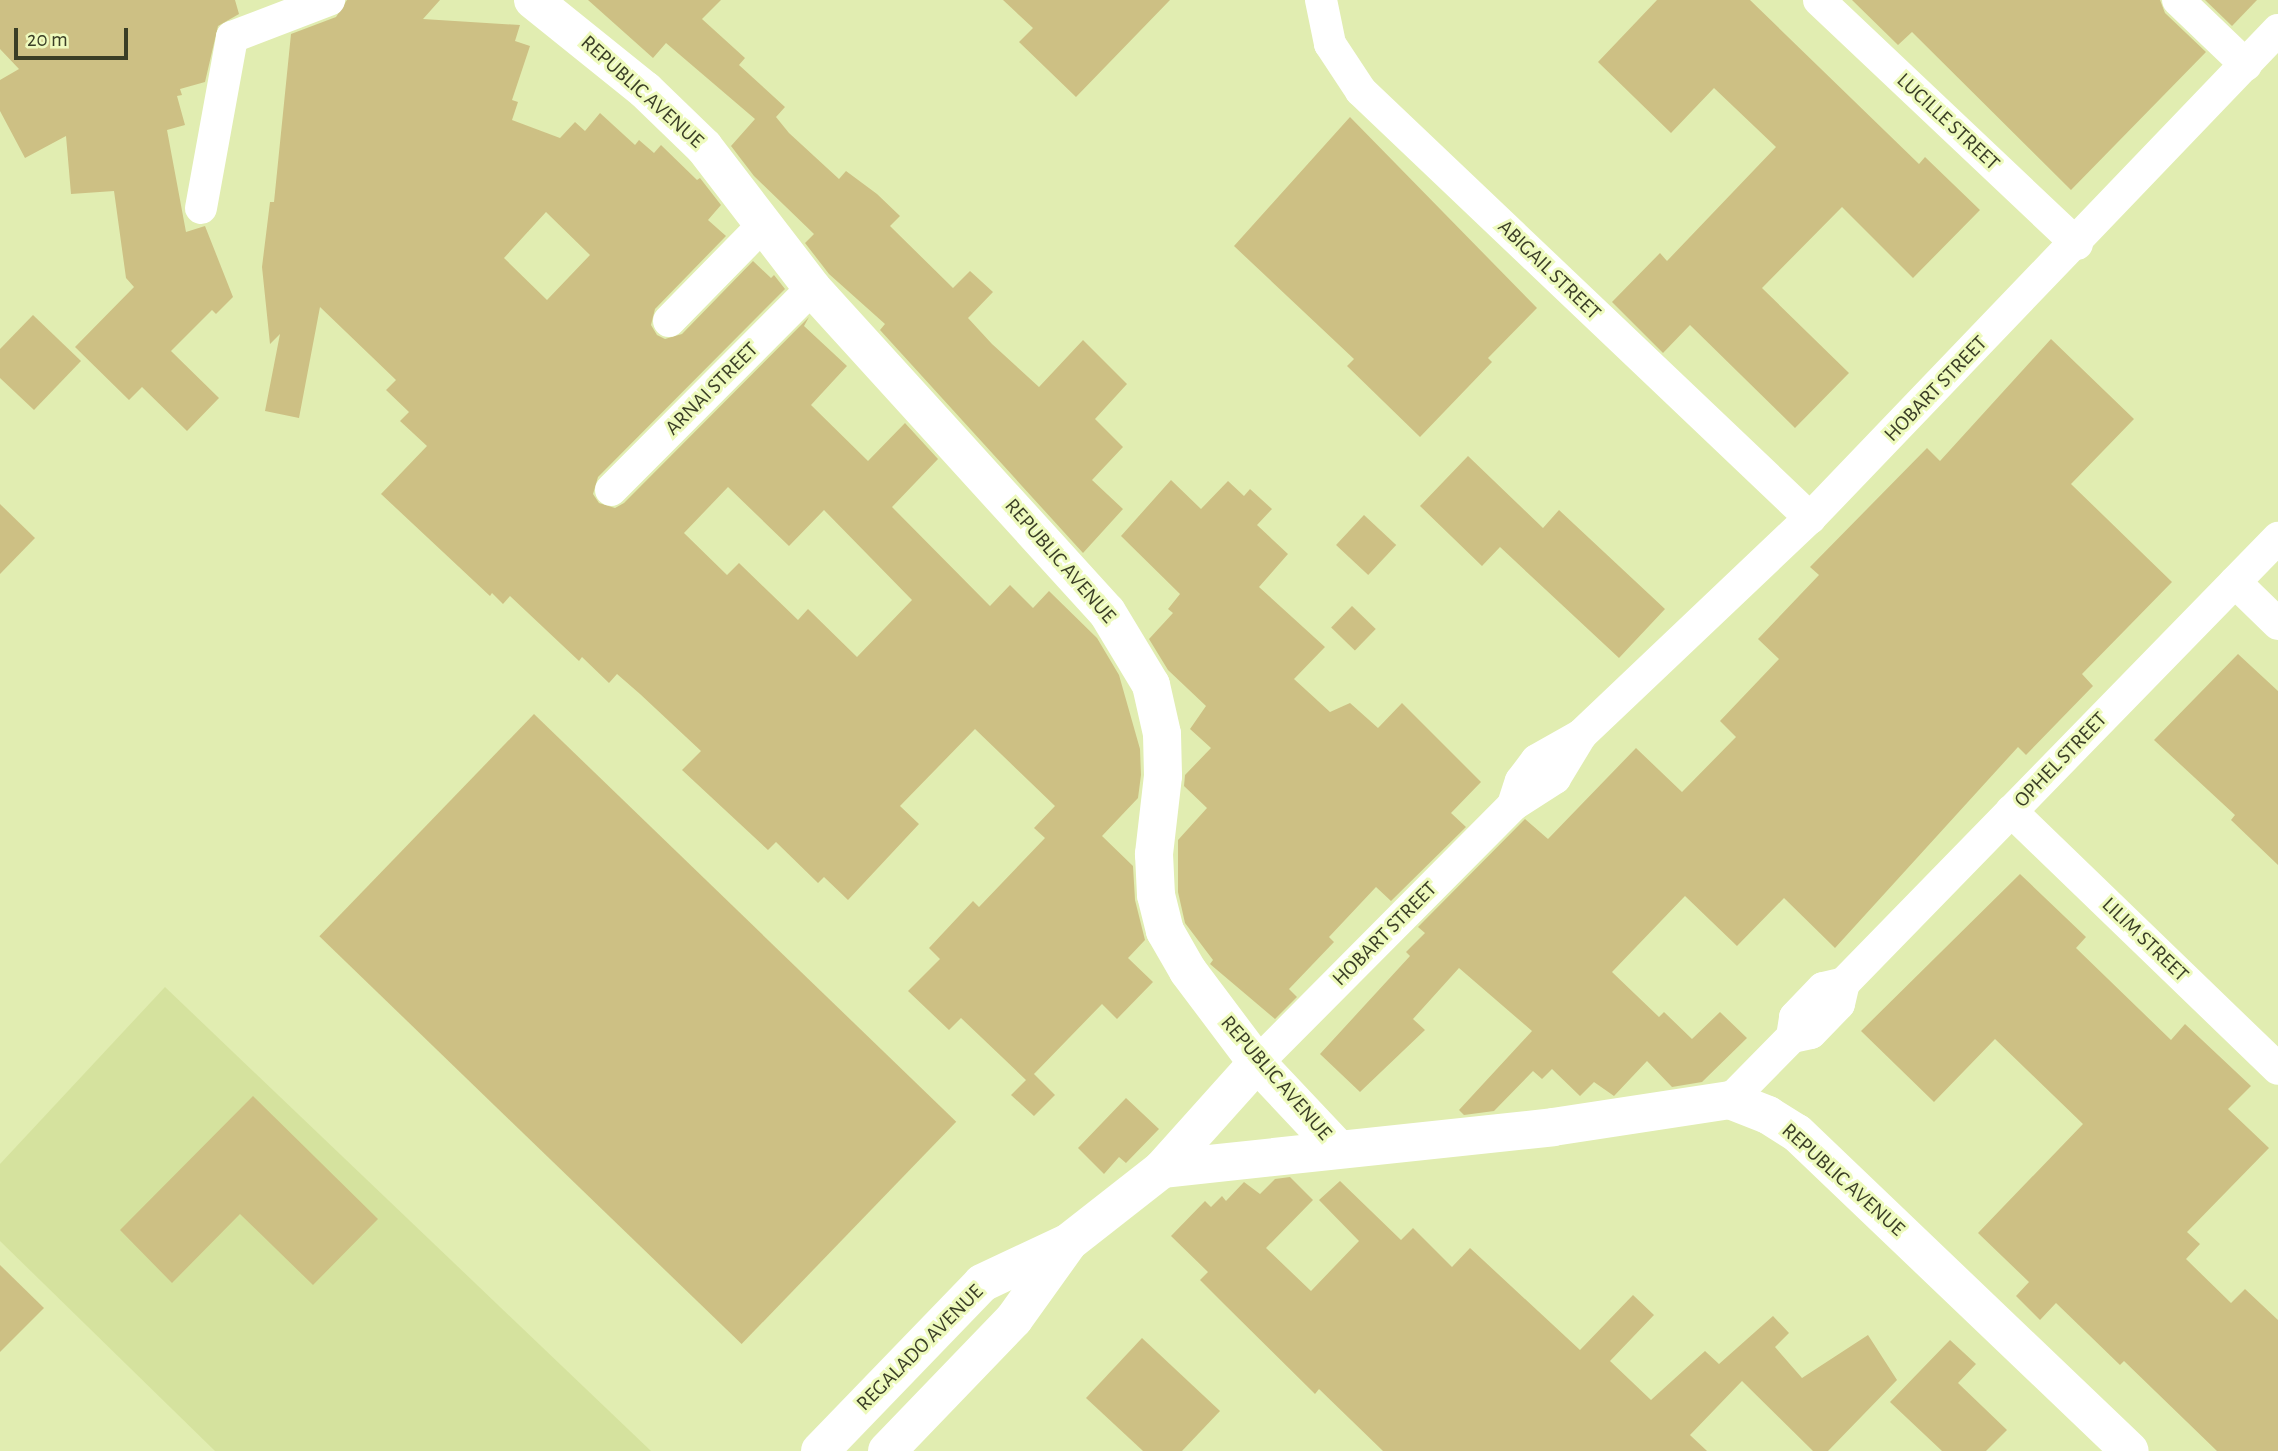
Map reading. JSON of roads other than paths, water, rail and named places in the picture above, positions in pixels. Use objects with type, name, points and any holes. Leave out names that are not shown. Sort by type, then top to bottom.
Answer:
[{"type":"main road","name":"REPUBLIC AVENUE","points":[[533,0],[645,90],[695,138],[813,288],[1068,565],[1129,644],[1151,685],[1162,734],[1163,776],[1154,853],[1156,895],[1165,931],[1188,971],[1257,1063],[1338,1149],[1553,1128],[1730,1100],[1768,1115],[1797,1133],[2130,1451]]},
{"type":"main road","name":"REGALADO AVENUE","points":[[820,1451],[982,1283],[1069,1242],[1162,1169],[1257,1063]]},
{"type":"main road","points":[[1162,1169],[1338,1149]]},
{"type":"main road","name":"REGALADO AVENUE","points":[[887,1451],[1014,1319],[1069,1242]]},
{"type":"street","points":[[201,208],[232,37],[329,0]]},
{"type":"street","name":"ABIGAIL STREET","points":[[1321,0],[1330,44],[1361,91],[1810,519]]},
{"type":"street","name":"LUCILLE STREET","points":[[1819,0],[2077,244]]},
{"type":"street","points":[[2178,0],[2246,65]]},
{"type":"street","name":"HOBART STREET","points":[[1257,1063],[1513,805],[1555,778],[1581,735],[1810,519],[2077,244],[2278,30]]},
{"type":"street","points":[[669,321],[764,224]]},
{"type":"street","name":"ARNAI STREET","points":[[611,490],[813,288]]},
{"type":"street","name":"OPHEL STREET","points":[[1730,1100],[1792,1037],[1795,1017],[1823,988],[1844,984],[2278,538]]},
{"type":"street","points":[[2235,582],[2278,624]]},
{"type":"street","name":"LILIM STREET","points":[[2011,811],[2278,1069]]}]
